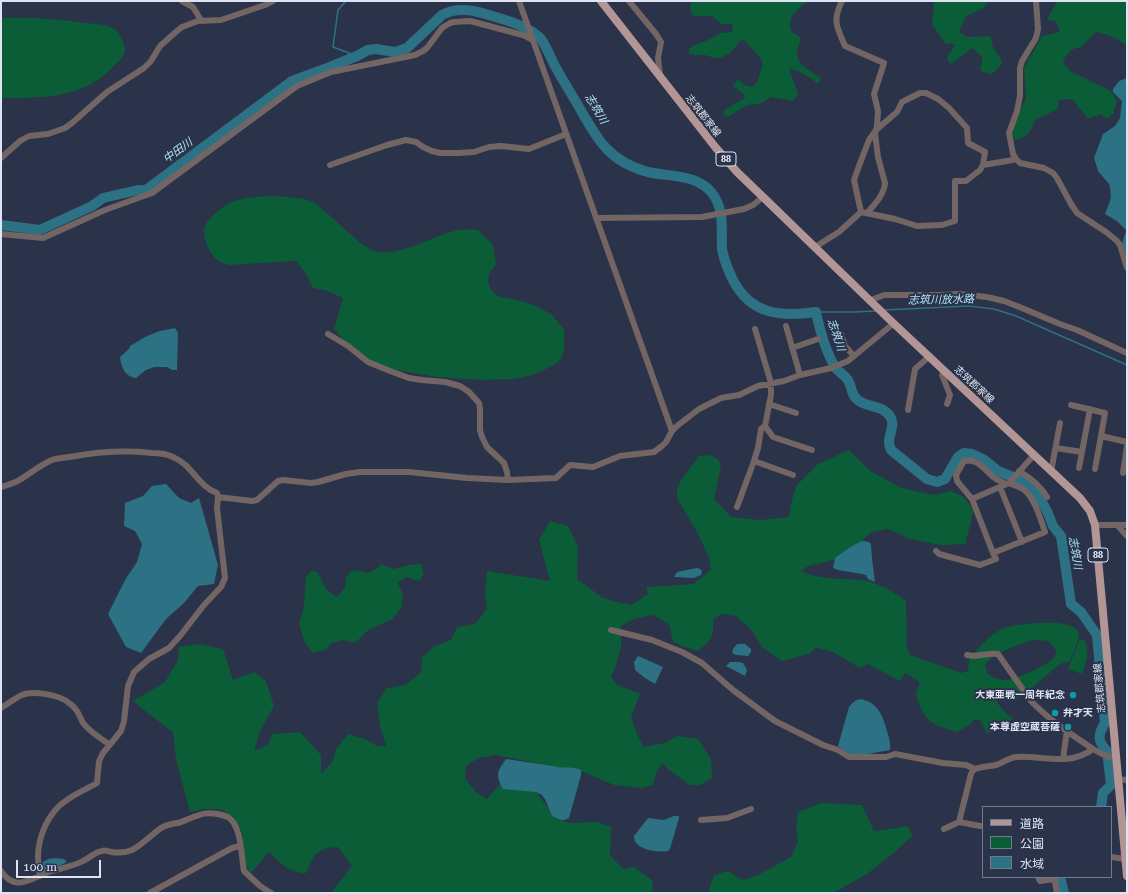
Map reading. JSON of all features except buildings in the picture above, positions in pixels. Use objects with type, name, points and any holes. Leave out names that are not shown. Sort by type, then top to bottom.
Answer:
[{"type":"main road","name":"志筑郡家線","points":[[601,1],[716,148],[763,198],[1087,506],[1095,525],[1114,758],[1118,779],[1127,876]]},
{"type":"street","points":[[182,1],[192,7],[201,20]]},
{"type":"street","points":[[1,158],[20,141],[29,136],[48,134],[65,128],[72,123],[107,92],[144,68],[151,61],[160,46],[182,27],[201,20],[221,20],[273,1]]},
{"type":"street","points":[[519,1],[672,431]]},
{"type":"street","points":[[815,247],[839,232],[864,213],[881,196],[885,183],[878,157],[875,134],[878,111],[874,94],[884,63],[845,46],[836,22],[842,1]]},
{"type":"street","points":[[1036,1],[1038,29],[1036,38],[1022,61],[1020,68],[1020,96],[1017,111],[1009,133],[1011,148],[1016,159],[1020,163],[1044,168],[1053,173],[1077,213],[1117,241],[1120,245],[1127,268]]},
{"type":"street","points":[[632,3],[656,34],[660,42],[658,58],[660,75]]},
{"type":"street","points":[[1,234],[43,238],[105,210],[152,193],[297,86],[331,72],[416,55],[427,48],[442,28],[450,23],[470,21],[533,39]]},
{"type":"street","points":[[920,93],[926,93],[938,99],[967,128],[968,143],[985,152],[983,165],[980,170],[966,181],[955,181],[955,220],[942,224],[918,226],[895,219],[864,213],[854,180],[870,140],[876,130],[897,112],[902,102],[920,93]]},
{"type":"street","points":[[330,165],[406,140],[416,142],[423,147],[440,153],[458,153],[474,152],[489,147],[501,146],[529,149],[566,134]]},
{"type":"street","points":[[983,165],[1016,159]]},
{"type":"street","points":[[596,218],[712,216],[714,214],[744,209],[763,198]]},
{"type":"street","points":[[871,300],[884,295],[959,294],[987,297],[1004,301],[1077,330],[1127,353]]},
{"type":"street","points":[[218,497],[252,501],[257,500],[278,481],[283,480],[311,483],[360,472],[408,472],[467,478],[508,480],[556,478],[570,465],[593,467],[620,456],[654,452],[666,442],[672,431],[699,409],[721,398],[738,395],[758,386],[784,381],[800,375],[840,365],[854,356],[892,321]]},
{"type":"street","points":[[786,326],[800,375]]},
{"type":"street","points":[[737,507],[758,448],[761,429],[765,426],[771,395],[771,383],[755,329]]},
{"type":"street","points":[[328,334],[348,346],[368,362],[409,378],[446,382],[460,386],[469,392],[479,403],[480,430],[482,437],[487,447],[504,463],[508,480]]},
{"type":"street","points":[[841,334],[845,346],[854,356]]},
{"type":"street","points":[[792,348],[818,339]]},
{"type":"street","points":[[908,410],[915,370],[930,356]]},
{"type":"street","points":[[945,371],[942,375],[950,395],[947,404]]},
{"type":"street","points":[[769,404],[796,413]]},
{"type":"street","points":[[1071,405],[1105,413],[1095,469]]},
{"type":"street","points":[[1079,468],[1090,409]]},
{"type":"street","points":[[1051,472],[1060,423]]},
{"type":"street","points":[[765,426],[773,437],[812,450]]},
{"type":"street","points":[[1101,436],[1127,442]]},
{"type":"street","points":[[1123,474],[1127,446]]},
{"type":"street","points":[[1056,448],[1082,452]]},
{"type":"street","points":[[1,487],[20,480],[42,465],[53,460],[88,454],[119,452],[162,453],[173,456],[183,463],[204,486],[217,493],[218,497],[225,578],[221,587],[204,605],[169,648],[148,659],[134,672],[128,686],[124,720],[121,730],[109,744],[99,761],[97,783],[66,800],[55,810],[46,824],[40,841],[38,857],[40,876]]},
{"type":"street","points":[[972,499],[1006,483],[1034,455]]},
{"type":"street","points":[[936,551],[940,554],[980,565],[996,559],[993,553],[972,499],[958,484],[956,478],[964,461],[967,460],[979,463],[995,479],[1022,488],[1026,491],[1035,505],[1045,532],[993,553]]},
{"type":"street","points":[[754,461],[793,475]]},
{"type":"street","points":[[1018,472],[1032,479],[1042,489],[1047,497]]},
{"type":"street","points":[[1006,483],[1022,542]]},
{"type":"street","points":[[1095,525],[1127,525]]},
{"type":"street","points":[[1117,525],[1127,536]]},
{"type":"street","points":[[611,630],[652,640],[682,652],[702,663],[732,690],[775,721],[823,745],[838,750],[849,757],[886,757],[896,754],[943,763],[966,765],[975,769]]},
{"type":"street","points":[[966,655],[977,656],[998,654],[1034,704],[1044,713],[1102,754],[1114,758]]},
{"type":"street","points":[[1,708],[22,695],[42,694],[58,697],[69,702],[92,733],[109,744]]},
{"type":"street","points":[[1063,759],[1067,730]]},
{"type":"street","points":[[959,822],[970,774],[975,769],[1001,764],[1009,758],[1014,757],[1063,759],[1081,755],[1093,748]]},
{"type":"street","points":[[1118,779],[1127,780]]},
{"type":"street","points":[[701,820],[727,818],[751,809]]},
{"type":"street","points":[[1,871],[6,878],[16,883],[23,883],[82,862],[102,851],[126,852],[134,849],[161,828],[181,822],[199,814],[217,814],[228,817],[238,831],[244,871],[260,886],[271,893]]},
{"type":"street","points":[[944,829],[959,822],[982,826]]},
{"type":"street","points":[[150,893],[232,848],[240,846]]},
{"type":"street","points":[[1112,857],[1126,859]]},
{"type":"street","points":[[1038,878],[1040,881],[1054,878],[1057,893]]},
{"type":"green space","points":[[691,1],[809,1],[794,13],[790,25],[791,31],[801,38],[797,50],[797,58],[802,65],[821,78],[818,84],[804,74],[789,68],[798,94],[793,101],[771,97],[760,104],[747,105],[729,116],[725,116],[723,112],[726,109],[745,98],[744,94],[733,86],[738,79],[744,85],[753,87],[758,80],[763,63],[744,40],[740,41],[736,47],[721,58],[689,53],[689,49],[692,46],[708,40],[720,33],[732,32],[733,27],[731,24],[722,24],[712,16],[694,16],[690,9]]},
{"type":"green space","points":[[934,1],[990,1],[982,9],[966,16],[959,32],[967,37],[988,36],[991,38],[993,47],[1002,61],[1001,65],[992,74],[983,72],[980,69],[982,57],[972,48],[951,64],[947,60],[955,45],[944,42],[932,24]]},
{"type":"green space","points":[[1055,1],[1127,1],[1127,46],[1113,37],[1096,32],[1081,47],[1070,51],[1063,60],[1064,64],[1070,71],[1111,91],[1117,102],[1113,114],[1107,119],[1100,114],[1088,119],[1073,100],[1059,100],[1058,109],[1035,120],[1025,136],[1015,140],[1012,137],[1011,132],[1026,98],[1024,68],[1042,36],[1060,32],[1056,21],[1048,20],[1049,15],[1056,4]]},
{"type":"green space","points":[[1,18],[65,20],[100,24],[115,30],[124,43],[125,52],[120,60],[102,77],[76,91],[47,97],[1,98]]},
{"type":"green space","points":[[271,196],[298,198],[313,202],[365,246],[378,252],[397,251],[454,231],[466,229],[478,230],[493,245],[496,264],[489,274],[488,282],[490,288],[497,296],[536,306],[551,314],[564,329],[564,351],[560,360],[554,365],[533,375],[513,379],[482,380],[436,377],[380,367],[349,346],[334,329],[343,298],[328,291],[313,288],[307,275],[296,261],[229,265],[220,262],[213,255],[207,245],[204,234],[204,229],[207,222],[221,208],[231,202],[248,198]]},
{"type":"green space","points":[[849,450],[869,470],[901,488],[934,495],[951,491],[964,497],[973,510],[966,544],[941,545],[910,539],[888,529],[871,532],[854,549],[833,560],[808,566],[801,571],[816,576],[867,581],[890,590],[906,601],[907,647],[910,655],[961,673],[968,671],[969,660],[985,641],[995,633],[1012,626],[1033,623],[1058,623],[1069,625],[1076,629],[1079,635],[1070,661],[1060,664],[1020,698],[1011,699],[993,693],[1001,708],[1013,718],[1005,727],[987,733],[980,720],[975,719],[968,726],[957,732],[937,725],[928,719],[922,710],[916,693],[920,683],[905,673],[900,681],[868,664],[860,668],[833,652],[815,647],[811,653],[782,661],[762,647],[751,629],[736,616],[722,614],[713,619],[712,637],[698,651],[673,642],[669,624],[653,615],[634,619],[621,626],[621,647],[611,677],[617,685],[640,694],[631,717],[637,734],[644,747],[665,743],[678,736],[698,739],[711,759],[712,778],[700,785],[690,785],[662,763],[656,773],[653,785],[641,788],[614,785],[583,772],[496,755],[478,758],[466,766],[465,779],[476,792],[487,799],[501,783],[516,786],[536,792],[555,817],[568,823],[597,822],[611,827],[610,855],[623,869],[634,867],[653,881],[652,893],[331,893],[352,866],[338,847],[327,848],[315,854],[306,873],[300,873],[290,869],[269,852],[251,873],[246,866],[242,832],[233,816],[220,809],[206,809],[190,812],[176,759],[173,732],[133,701],[165,682],[178,660],[179,647],[197,644],[223,649],[233,680],[254,672],[266,681],[274,706],[260,731],[254,751],[268,745],[272,734],[300,732],[321,755],[321,774],[333,761],[336,749],[348,734],[365,739],[377,746],[386,746],[380,726],[377,703],[387,688],[406,685],[421,672],[422,657],[435,646],[451,640],[457,627],[475,624],[487,609],[485,592],[487,571],[550,581],[539,540],[550,521],[568,526],[578,547],[577,579],[603,598],[632,605],[648,594],[646,587],[693,584],[711,570],[709,558],[698,534],[677,498],[677,489],[680,482],[699,456],[709,455],[718,459],[721,466],[714,499],[731,517],[760,520],[789,517],[796,486],[818,464]],"holes":[[[1033,640],[1049,641],[1056,650],[1056,655],[1048,663],[1041,667],[1007,680],[999,679],[987,673],[985,664],[1001,652]]]},
{"type":"green space","points":[[381,564],[393,569],[421,564],[424,574],[419,581],[406,577],[398,583],[403,595],[401,608],[392,619],[367,631],[355,643],[343,640],[331,643],[325,650],[313,653],[305,643],[299,623],[304,607],[306,577],[311,571],[318,573],[326,589],[337,597],[345,588],[346,577],[353,570],[368,573],[378,568]]},
{"type":"green space","points":[[1080,639],[1085,641],[1087,650],[1086,662],[1082,674],[1068,669]]},
{"type":"green space","points":[[821,803],[862,805],[874,831],[908,826],[912,836],[867,874],[833,893],[708,893],[714,875],[728,871],[742,880],[756,876],[791,857],[798,842],[796,825],[798,812]]},
{"type":"water","points":[[1127,78],[1127,256],[1123,244],[1126,230],[1117,221],[1105,214],[1111,198],[1110,187],[1098,171],[1094,158],[1103,134],[1115,126],[1120,118],[1122,101],[1113,92],[1113,89],[1119,81]]},
{"type":"water","points":[[175,328],[178,333],[177,370],[172,370],[167,367],[154,367],[146,370],[136,378],[126,374],[121,364],[120,357],[129,349],[130,346],[147,336],[160,331]]},
{"type":"water","points":[[166,484],[179,498],[191,503],[199,498],[218,565],[214,584],[198,586],[184,603],[166,619],[141,653],[126,647],[108,614],[125,580],[137,562],[142,544],[135,531],[124,526],[125,503],[143,496],[152,486]]},
{"type":"water","points":[[862,541],[869,542],[871,544],[875,582],[868,579],[866,575],[833,568],[835,558]]},
{"type":"water","points":[[697,568],[702,571],[701,575],[694,578],[674,577],[677,572]]},
{"type":"water","points":[[737,644],[745,644],[751,649],[748,656],[736,655],[732,653]]},
{"type":"water","points":[[638,656],[663,667],[655,684],[635,670],[634,662]]},
{"type":"water","points":[[730,662],[743,663],[747,670],[745,676],[726,666]]},
{"type":"water","points":[[861,699],[873,704],[880,712],[888,734],[890,750],[851,755],[838,746],[849,707],[857,700]]},
{"type":"water","points":[[506,759],[576,768],[581,770],[581,775],[569,818],[561,820],[552,816],[545,799],[542,795],[536,792],[503,789],[498,773]]},
{"type":"water","points":[[674,816],[679,816],[679,818],[670,849],[668,851],[647,850],[638,845],[635,841],[634,836],[648,818],[664,820]]},
{"type":"water","points":[[48,859],[64,859],[67,862],[45,873],[41,873],[43,862]]},
{"type":"waterway","points":[[346,1],[338,10],[333,47],[357,56]]},
{"type":"waterway","name":"志筑川","points":[[1,225],[40,230],[92,206],[103,198],[138,190],[146,190],[292,81],[357,56],[368,50],[376,49],[395,52],[407,48],[447,12],[459,10],[477,12],[509,21],[530,30],[543,42],[558,72],[592,129],[610,152],[620,160],[648,172],[683,177],[699,182],[712,193],[721,213],[722,249],[725,261],[740,292],[758,307],[768,311],[791,314],[816,312],[821,333],[831,361],[836,369],[848,380],[854,397],[863,403],[885,411],[891,418],[892,427],[889,439],[891,450],[927,479],[937,482],[945,479],[958,457],[964,453],[972,454],[983,459],[998,471],[1025,482],[1032,486],[1035,490],[1047,511],[1053,526],[1061,536],[1071,604],[1081,612],[1097,635],[1105,723],[1100,734],[1100,741],[1107,751],[1111,785],[1103,793],[1101,806]]},
{"type":"waterway","name":"志筑川放水路","points":[[884,310],[969,306],[994,309],[1016,316],[1127,365]]},
{"type":"waterway","name":"志筑川放水路","points":[[816,312],[876,311]]},
{"type":"waterway","name":"志筑川","points":[[1060,878],[1064,893]]},
{"type":"place","name":"大東亜戦一周年紀念","points":[[1073,695]]},
{"type":"place","name":"弁才天","points":[[1055,713]]},
{"type":"place","name":"本尊虚空蔵菩薩","points":[[1068,727]]},
{"type":"water label","name":"中田川","points":[[178,151]]}]
